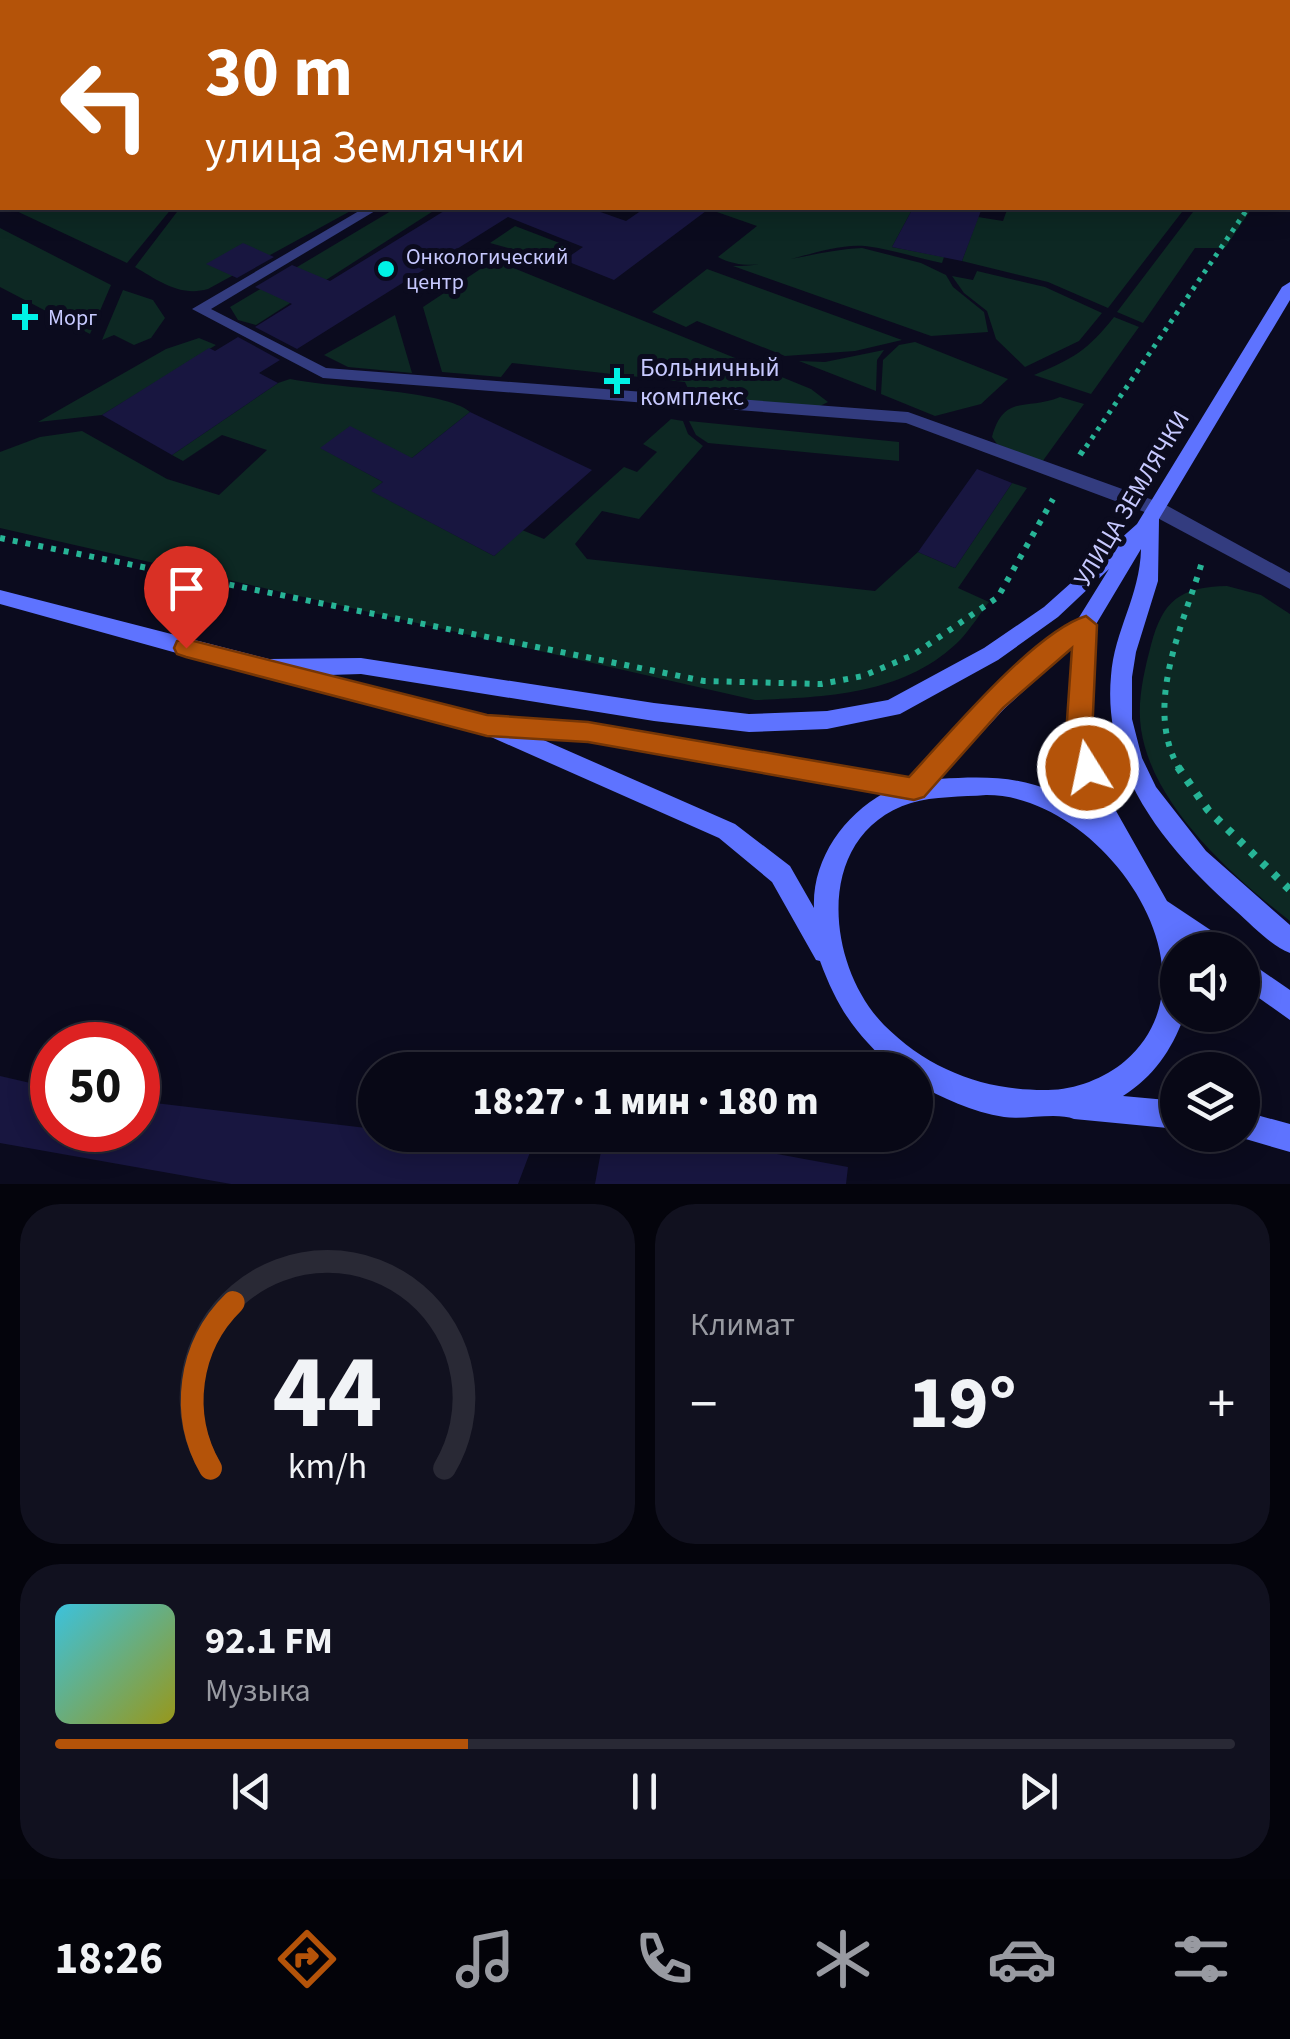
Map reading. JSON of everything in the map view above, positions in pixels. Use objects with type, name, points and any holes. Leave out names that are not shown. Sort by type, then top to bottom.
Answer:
[{"type":"main road","name":"УЛИЦА ЗЕМЛЯЧКИ","points":[[914,789],[994,701],[1037,661],[1086,625],[1290,287]]},
{"type":"main road","points":[[260,668],[360,666],[749,723],[827,720],[892,708],[991,654],[1051,612],[1154,514]]},
{"type":"main road","points":[[1154,514],[1148,588],[1127,636],[1121,681],[1124,740],[1145,787],[1177,839],[1229,891],[1290,941]]},
{"type":"main road","points":[[0,598],[487,725],[727,831],[780,874],[859,1014],[900,1058],[954,1090],[1013,1106],[1072,1104],[1160,1113]]},
{"type":"main road","points":[[1072,1104],[1120,1084],[1155,1050],[1174,1007],[1176,958],[1162,910],[1098,801],[1079,735],[1086,625]]},
{"type":"main road","points":[[487,725],[588,732],[914,789],[1008,786],[1056,804],[1102,832],[1139,872]]},
{"type":"main road","points":[[833,964],[824,917],[829,873],[848,836],[878,808],[914,789]]},
{"type":"main road","points":[[1162,910],[1193,932]]},
{"type":"main road","points":[[1260,983],[1290,1007]]},
{"type":"main road","points":[[1260,1130],[1290,1138]]},
{"type":"lane","points":[[370,210],[200,310],[323,373],[908,418],[1066,476],[1208,536],[1290,582]]},
{"type":"path","points":[[0,538],[704,680],[822,684],[863,676],[913,654],[998,597],[1066,476],[1247,210]]},
{"type":"path","points":[[1208,536],[1162,715],[1175,763],[1222,828],[1290,890]]},
{"type":"green space","points":[[14,210],[170,210],[127,263]]},
{"type":"green space","points":[[178,210],[352,210],[208,289],[188,291],[170,286],[135,267]]},
{"type":"green space","points":[[393,210],[435,210],[256,325],[238,320],[230,307]]},
{"type":"green space","points":[[912,210],[892,247],[944,257],[942,263],[875,247],[847,246],[771,263],[735,263],[718,257],[757,226],[717,212]]},
{"type":"green space","points":[[1007,210],[1183,210],[1108,308],[1048,282],[962,261],[978,217],[1003,221]]},
{"type":"green space","points":[[1194,210],[1251,210],[1225,248],[1195,248],[1143,323],[1117,312]]},
{"type":"green space","points":[[515,226],[570,247],[552,260],[490,243]]},
{"type":"green space","points":[[0,228],[111,285],[90,334],[0,287]]},
{"type":"green space","points":[[862,248],[921,263],[946,275],[953,287],[984,312],[988,332],[931,336],[733,266]]},
{"type":"green space","points":[[494,260],[811,389],[828,402],[810,411],[694,402],[685,382],[512,363],[501,377],[442,372],[423,307]]},
{"type":"green space","points":[[707,269],[902,340],[855,351],[785,356],[697,321],[686,327],[652,312]]},
{"type":"green space","points":[[977,271],[1045,287],[1102,313],[1079,341],[1025,367],[996,339],[987,311],[964,293],[952,276],[973,280]]},
{"type":"green space","points":[[123,290],[153,300],[165,318],[151,338],[134,345],[114,335],[102,340]]},
{"type":"green space","points":[[395,315],[412,373],[348,367],[324,355]]},
{"type":"green space","points":[[1114,317],[1139,327],[1091,394],[1034,375],[1079,352]]},
{"type":"green space","points":[[199,338],[216,345],[102,415],[38,422],[166,349]]},
{"type":"green space","points":[[915,342],[1008,379],[981,404],[935,416],[881,394],[883,360],[899,345]]},
{"type":"green space","points":[[884,350],[877,360],[876,391],[799,361],[825,362]]},
{"type":"green space","points":[[290,379],[413,394],[470,412],[412,458],[321,448],[383,482],[372,491],[494,556],[522,530],[544,539],[624,467],[637,472],[657,452],[643,444],[671,419],[683,421],[688,434],[703,446],[639,519],[602,511],[575,544],[587,559],[875,591],[918,552],[955,568],[1012,483],[1027,488],[958,588],[989,602],[961,639],[939,658],[916,672],[864,689],[755,700],[0,528],[0,452],[40,437],[82,431],[167,479],[219,495],[267,450],[222,435],[183,461],[172,455],[278,383]]},
{"type":"green space","points":[[1060,397],[1084,404],[1042,462],[997,444],[992,437],[997,423],[1010,409]]},
{"type":"green space","points":[[689,421],[899,442],[899,461],[708,443],[696,435]]},
{"type":"green space","points":[[1227,586],[1261,595],[1290,614],[1290,921],[1198,837],[1161,785],[1141,729],[1144,676],[1161,617],[1185,593]]},
{"type":"building","points":[[446,210],[595,210],[626,221],[642,210],[707,210],[614,280],[564,260],[583,247],[508,217],[297,349],[255,327],[292,304],[255,287],[292,265],[330,281]]},
{"type":"building","points":[[912,210],[981,210],[962,261],[892,247]]},
{"type":"building","points":[[243,243],[274,257],[237,278],[206,264]]},
{"type":"building","points":[[238,337],[280,360],[259,373],[278,383],[172,455],[102,415],[209,348],[215,351]]},
{"type":"building","points":[[470,412],[592,470],[494,556],[371,491],[383,482],[320,448],[350,426],[412,458]]},
{"type":"building","points":[[977,469],[1012,483],[955,568],[918,552]]},
{"type":"building","points":[[0,1076],[30,1083],[30,1148],[0,1143]]},
{"type":"building","points":[[160,1104],[358,1127],[358,1152],[530,1152],[518,1184],[231,1184],[51,1152],[160,1152]]},
{"type":"building","points":[[601,1152],[766,1152],[848,1167],[846,1184],[595,1184]]},
{"type":"place","name":"Онкологический центр","points":[[386,269]]},
{"type":"place","name":"Морг","points":[[25,317]]},
{"type":"place","name":"Больничный комплекс","points":[[617,381]]},
{"type":"route","points":[[186,648],[487,725],[588,732],[914,789],[994,701],[1037,661],[1086,625],[1079,735],[1088,768]]}]
